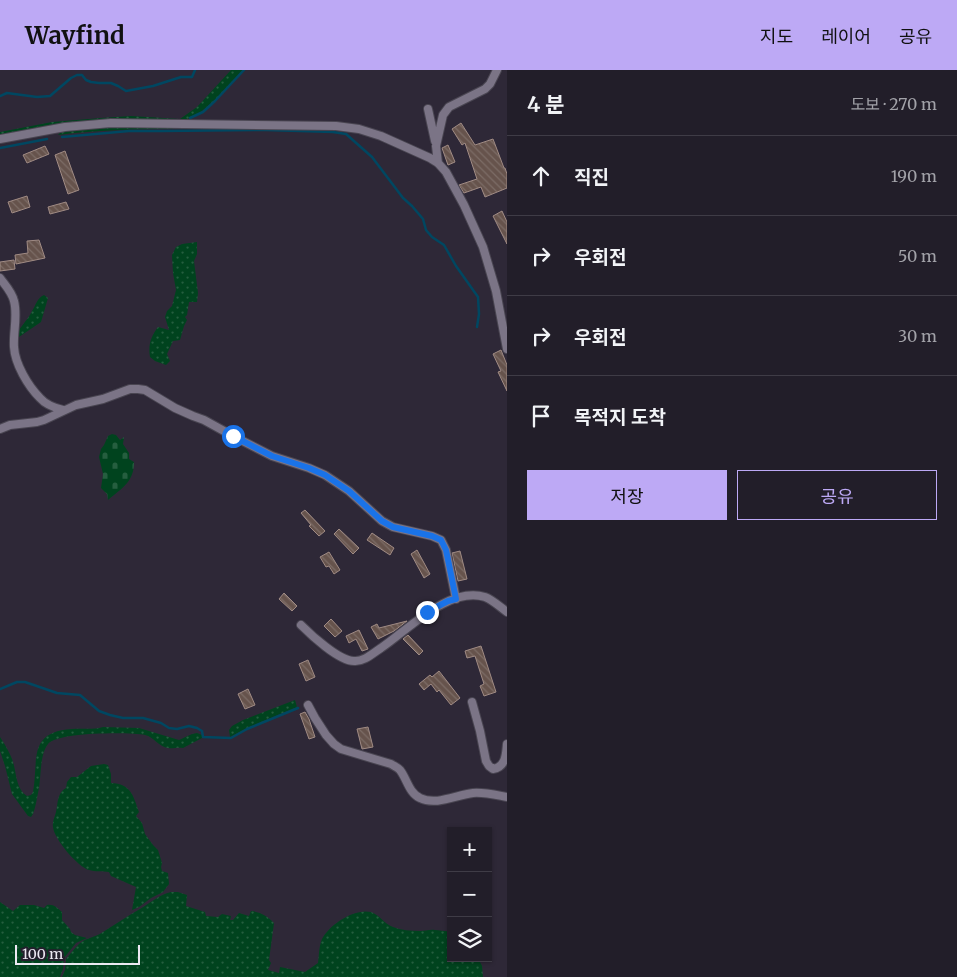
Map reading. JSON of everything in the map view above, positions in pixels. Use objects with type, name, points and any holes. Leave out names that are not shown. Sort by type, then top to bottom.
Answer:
[{"type":"street","points":[[436,146],[445,111],[449,107],[485,90],[497,70]]},
{"type":"street","points":[[428,109],[438,163]]},
{"type":"street","points":[[0,139],[65,127],[111,123],[336,126],[382,136],[438,163],[446,172],[483,247],[496,291],[507,349]]},
{"type":"street","points":[[0,278],[14,300],[14,347],[16,360],[40,399],[48,405],[64,410]]},
{"type":"street","points":[[0,429],[10,425],[44,420],[76,405],[130,390],[145,390],[175,408],[204,420],[272,456],[320,472],[349,491],[382,521],[393,527],[432,536],[441,540],[446,550],[456,599]]},
{"type":"street","points":[[301,625],[336,654],[353,662],[369,656],[427,612],[448,601],[474,595],[491,600],[507,612]]},
{"type":"street","points":[[472,702],[486,761],[493,769],[498,768],[505,759],[507,744]]},
{"type":"street","points":[[308,706],[321,728],[334,744],[341,749],[397,767],[402,772],[414,795],[420,798],[436,801],[474,793],[507,797]]},
{"type":"green space","points":[[231,70],[243,70],[215,100],[202,111],[184,121],[91,121],[0,137],[0,132],[52,122],[131,116],[180,119],[197,107]]},
{"type":"green space","points":[[111,126],[174,126],[173,129],[116,130],[58,135],[66,130]]},
{"type":"green space","points":[[197,242],[197,254],[194,261],[198,293],[197,302],[189,302],[185,317],[187,320],[180,340],[173,341],[167,354],[170,361],[166,365],[150,357],[149,349],[152,337],[158,327],[169,330],[165,317],[167,311],[172,306],[176,290],[172,255],[176,247],[182,244]]},
{"type":"green space","points":[[44,295],[48,298],[41,322],[16,339],[18,331],[38,300]]},
{"type":"green space","points":[[116,435],[120,440],[124,437],[123,444],[129,453],[129,459],[134,462],[132,475],[129,480],[108,500],[107,494],[101,488],[103,474],[99,457],[108,436]]},
{"type":"green space","points":[[295,700],[297,707],[230,737],[229,730],[232,726]]},
{"type":"green space","points":[[103,727],[139,728],[179,740],[197,733],[202,735],[202,738],[183,748],[165,747],[148,736],[137,734],[79,735],[54,740],[45,748],[35,808],[31,817],[28,816],[12,794],[0,751],[0,737],[14,764],[20,789],[27,796],[33,792],[36,759],[41,742],[58,731]]},
{"type":"green space","points":[[108,765],[111,783],[127,788],[133,796],[139,812],[136,816],[142,823],[145,834],[158,850],[162,871],[168,873],[169,884],[163,892],[132,910],[136,887],[111,876],[109,872],[91,871],[84,868],[62,845],[53,827],[59,795],[66,788],[67,782],[71,777],[77,777],[91,766]]},
{"type":"green space","points":[[178,892],[187,895],[186,906],[205,912],[206,916],[218,917],[222,914],[231,916],[230,920],[233,920],[239,913],[249,916],[251,911],[261,913],[269,918],[274,923],[269,960],[271,963],[268,970],[279,973],[280,967],[305,972],[318,963],[322,939],[330,928],[350,915],[364,911],[374,913],[390,926],[399,929],[447,931],[447,962],[480,962],[483,977],[62,977],[66,959],[81,942],[100,934],[167,893]]},
{"type":"green space","points":[[0,902],[13,911],[20,905],[34,905],[44,908],[47,905],[54,906],[62,912],[62,920],[71,932],[87,938],[76,943],[64,958],[60,977],[0,977]]},
{"type":"building","points":[[461,123],[475,145],[493,139],[507,174],[507,188],[485,197],[481,187],[464,193],[459,185],[477,179],[465,143],[462,145],[452,129]]},
{"type":"building","points":[[448,145],[455,162],[448,165],[442,148]]},
{"type":"building","points":[[45,146],[49,154],[27,163],[23,155]]},
{"type":"building","points":[[65,151],[79,190],[68,194],[55,155]]},
{"type":"building","points":[[27,196],[30,207],[12,213],[8,202]]},
{"type":"building","points":[[66,202],[69,209],[50,214],[48,207]]},
{"type":"building","points":[[502,211],[507,222],[507,244],[493,216]]},
{"type":"building","points":[[39,240],[45,258],[16,264],[15,255],[28,253],[27,241]]},
{"type":"building","points":[[14,260],[15,269],[0,271],[0,262]]},
{"type":"building","points":[[501,350],[507,365],[507,391],[498,372],[501,371],[493,354]]},
{"type":"building","points":[[305,510],[325,531],[319,536],[309,526],[311,525],[301,513]]},
{"type":"building","points":[[339,529],[359,548],[353,554],[334,534]]},
{"type":"building","points":[[372,533],[394,548],[390,555],[367,540]]},
{"type":"building","points":[[417,550],[430,574],[424,578],[411,554]]},
{"type":"building","points":[[460,551],[467,579],[458,581],[452,553]]},
{"type":"building","points":[[329,552],[340,570],[334,574],[329,566],[326,567],[320,557]]},
{"type":"building","points":[[284,593],[297,606],[292,611],[279,599]]},
{"type":"building","points":[[331,619],[342,631],[335,637],[324,626]]},
{"type":"building","points":[[407,621],[394,631],[378,639],[371,627],[377,624],[379,628]]},
{"type":"building","points":[[359,630],[368,649],[362,651],[356,639],[349,643],[346,636]]},
{"type":"building","points":[[408,635],[423,651],[419,655],[403,639]]},
{"type":"building","points":[[481,646],[496,692],[484,696],[480,686],[484,684],[475,656],[467,658],[465,651]]},
{"type":"building","points":[[308,660],[315,677],[306,681],[299,664]]},
{"type":"building","points":[[439,671],[460,698],[451,705],[439,690],[437,692],[431,684],[424,690],[419,684],[430,675],[432,677]]},
{"type":"building","points":[[248,689],[255,705],[245,709],[238,694]]},
{"type":"building","points":[[305,712],[315,737],[309,739],[300,714]]},
{"type":"building","points":[[368,727],[373,747],[362,749],[357,729]]},
{"type":"waterway","points":[[0,96],[7,93],[37,97],[50,96],[77,75],[82,75],[91,82],[111,83],[126,91],[153,86],[181,77],[192,77],[195,70]]},
{"type":"waterway","points":[[190,118],[203,112],[244,70]]},
{"type":"waterway","points":[[62,137],[129,131],[266,130],[346,134],[372,157],[403,198],[423,219],[426,230],[432,237],[444,245],[478,297],[479,314],[477,327]]},
{"type":"waterway","points":[[0,148],[47,139]]},
{"type":"waterway","points":[[0,689],[17,682],[25,682],[57,693],[80,695],[99,711],[110,715],[123,718],[143,718],[161,723],[169,728],[177,729],[189,726],[202,731],[203,737],[231,738],[247,729],[298,708]]},
{"type":"route","points":[[233,436],[272,456],[325,475],[349,491],[372,514],[393,527],[432,536],[441,540],[446,550],[456,599],[427,612]]}]
